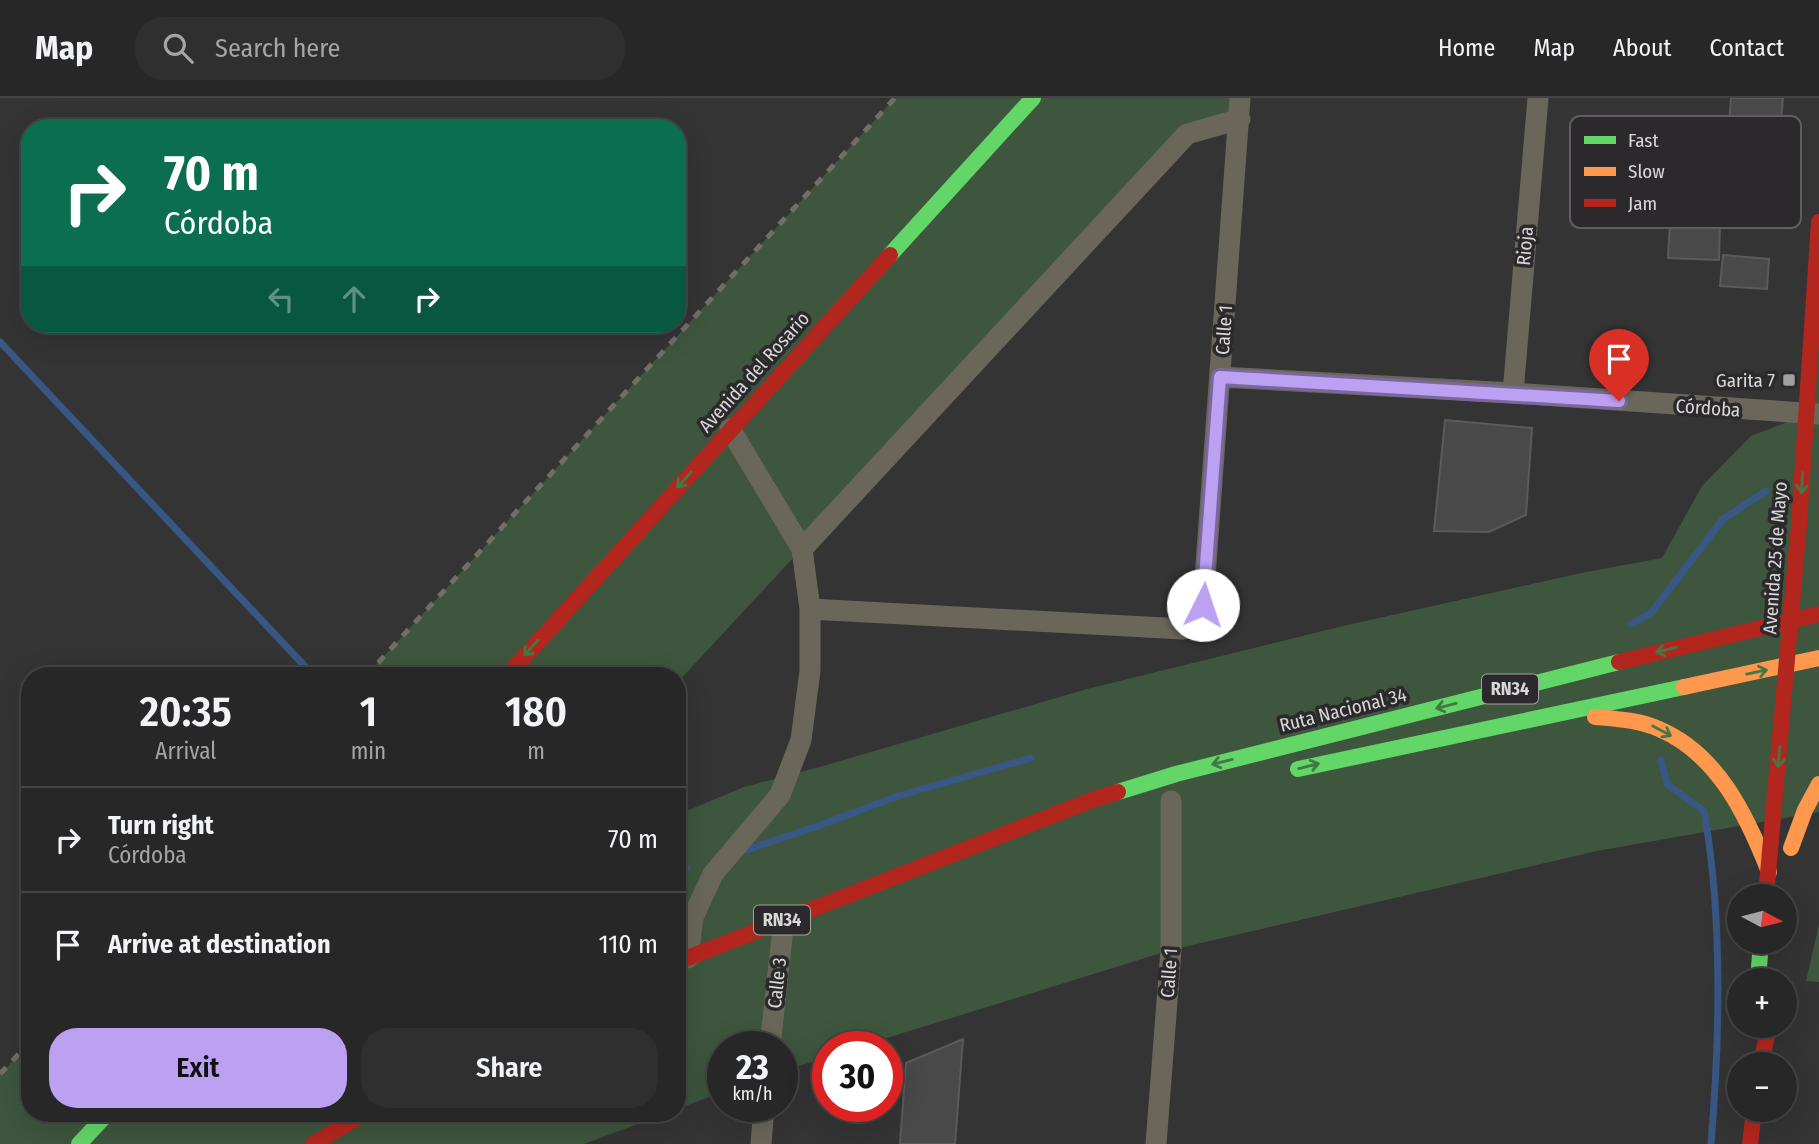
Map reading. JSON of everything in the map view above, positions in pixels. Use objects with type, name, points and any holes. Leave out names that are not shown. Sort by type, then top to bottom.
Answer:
[{"type":"main road","name":"Avenida del Rosario","points":[[514,667],[1033,98]]},
{"type":"main road","name":"Avenida 25 de Mayo","points":[[1768,884],[1812,415],[1819,222]]},
{"type":"main road","name":"Ruta Nacional 34","points":[[686,958],[1092,800],[1176,774],[1732,633],[1791,621],[1813,620]]},
{"type":"main road","points":[[1812,664],[1813,620]]},
{"type":"main road","name":"RN34","points":[[1277,774],[1788,665],[1812,664]]},
{"type":"main road","name":"RN34","points":[[1451,738],[1594,717],[1635,719],[1652,726],[1680,740],[1704,758],[1724,781],[1742,807],[1769,872]]},
{"type":"main road","points":[[1795,798],[1790,854],[1805,810],[1819,784]]},
{"type":"main road","name":"Ruta Nacional 34","points":[[887,879],[1042,836]]},
{"type":"main road","points":[[79,1144],[100,1122]]},
{"type":"main road","points":[[313,1144],[350,1122]]},
{"type":"main road","points":[[1750,1144],[1753,1122]]},
{"type":"street","name":"Rioja","points":[[1513,393],[1538,98]]},
{"type":"street","points":[[802,549],[1187,134],[1240,108]]},
{"type":"street","name":"Calle 1","points":[[810,609],[1183,629],[1203,605],[1240,108]]},
{"type":"street","name":"Córdoba","points":[[1220,377],[1513,393],[1812,415]]},
{"type":"street","points":[[686,944],[693,917],[713,874],[780,796],[801,740],[810,671],[810,609],[802,549],[730,429]]},
{"type":"street","name":"Calle 1","points":[[1156,1144],[1171,950],[1171,801]]},
{"type":"street","name":"Calle 3","points":[[772,1031],[784,919]]},
{"type":"street","points":[[761,1144],[763,1122]]},
{"type":"green space","points":[[895,98],[1240,98],[1240,119],[1187,134],[686,673],[686,667],[374,667],[680,333],[686,333],[686,326]]},
{"type":"green space","points":[[1819,222],[1819,812],[1597,851],[1171,950],[903,1033],[812,1031],[812,1062],[798,1066],[798,1031],[707,1031],[707,1098],[686,1106],[686,811],[744,787],[1087,689],[1343,626],[1581,573],[1662,558],[1702,486],[1751,436],[1806,415]]},
{"type":"green space","points":[[1819,924],[1819,982],[1806,981]]},
{"type":"green space","points":[[21,1052],[21,1122],[643,1122],[584,1144],[0,1144],[0,1075]]},
{"type":"building","points":[[1731,98],[1783,98],[1781,116],[1730,116]]},
{"type":"building","points":[[1670,228],[1720,228],[1719,260],[1668,258]]},
{"type":"building","points":[[1723,255],[1769,259],[1767,289],[1720,286]]},
{"type":"building","points":[[1445,420],[1532,428],[1526,515],[1489,532],[1434,531]]},
{"type":"building","points":[[963,1039],[955,1144],[900,1144],[906,1063]]},
{"type":"waterway","points":[[0,342],[306,667]]},
{"type":"waterway","points":[[1631,624],[1651,613],[1723,519],[1766,491]]},
{"type":"waterway","points":[[746,850],[898,796],[1031,758]]},
{"type":"waterway","points":[[1661,760],[1667,784],[1704,811],[1710,851],[1718,977],[1711,1144]]},
{"type":"railway","points":[[686,326],[895,98]]},
{"type":"railway","points":[[374,667],[680,333]]},
{"type":"railway","points":[[0,1074],[21,1052]]},
{"type":"traffic: fast","points":[[890,255],[1033,98]]},
{"type":"traffic: fast","points":[[1118,792],[1176,774],[1619,662]]},
{"type":"traffic: fast","points":[[1298,769],[1684,687]]},
{"type":"traffic: fast","points":[[1759,968],[1760,954]]},
{"type":"traffic: fast","points":[[79,1144],[100,1122]]},
{"type":"traffic: slow","points":[[1684,687],[1819,658]]},
{"type":"traffic: slow","points":[[1595,717],[1628,720],[1651,726],[1680,740],[1698,754],[1728,789],[1751,830],[1769,872]]},
{"type":"traffic: slow","points":[[1791,848],[1805,810],[1819,784]]},
{"type":"traffic: jam","points":[[1767,884],[1799,524],[1819,222]]},
{"type":"traffic: jam","points":[[515,667],[890,255]]},
{"type":"traffic: jam","points":[[1619,662],[1819,614]]},
{"type":"traffic: jam","points":[[686,958],[1118,792]]},
{"type":"traffic: jam","points":[[1764,1052],[1766,1038]]},
{"type":"traffic: jam","points":[[313,1144],[350,1122]]},
{"type":"traffic: jam","points":[[1750,1144],[1753,1122]]},
{"type":"place","name":"Garita 7","points":[[1789,380]]},
{"type":"route","points":[[1203,605],[1220,377],[1619,401]]}]
